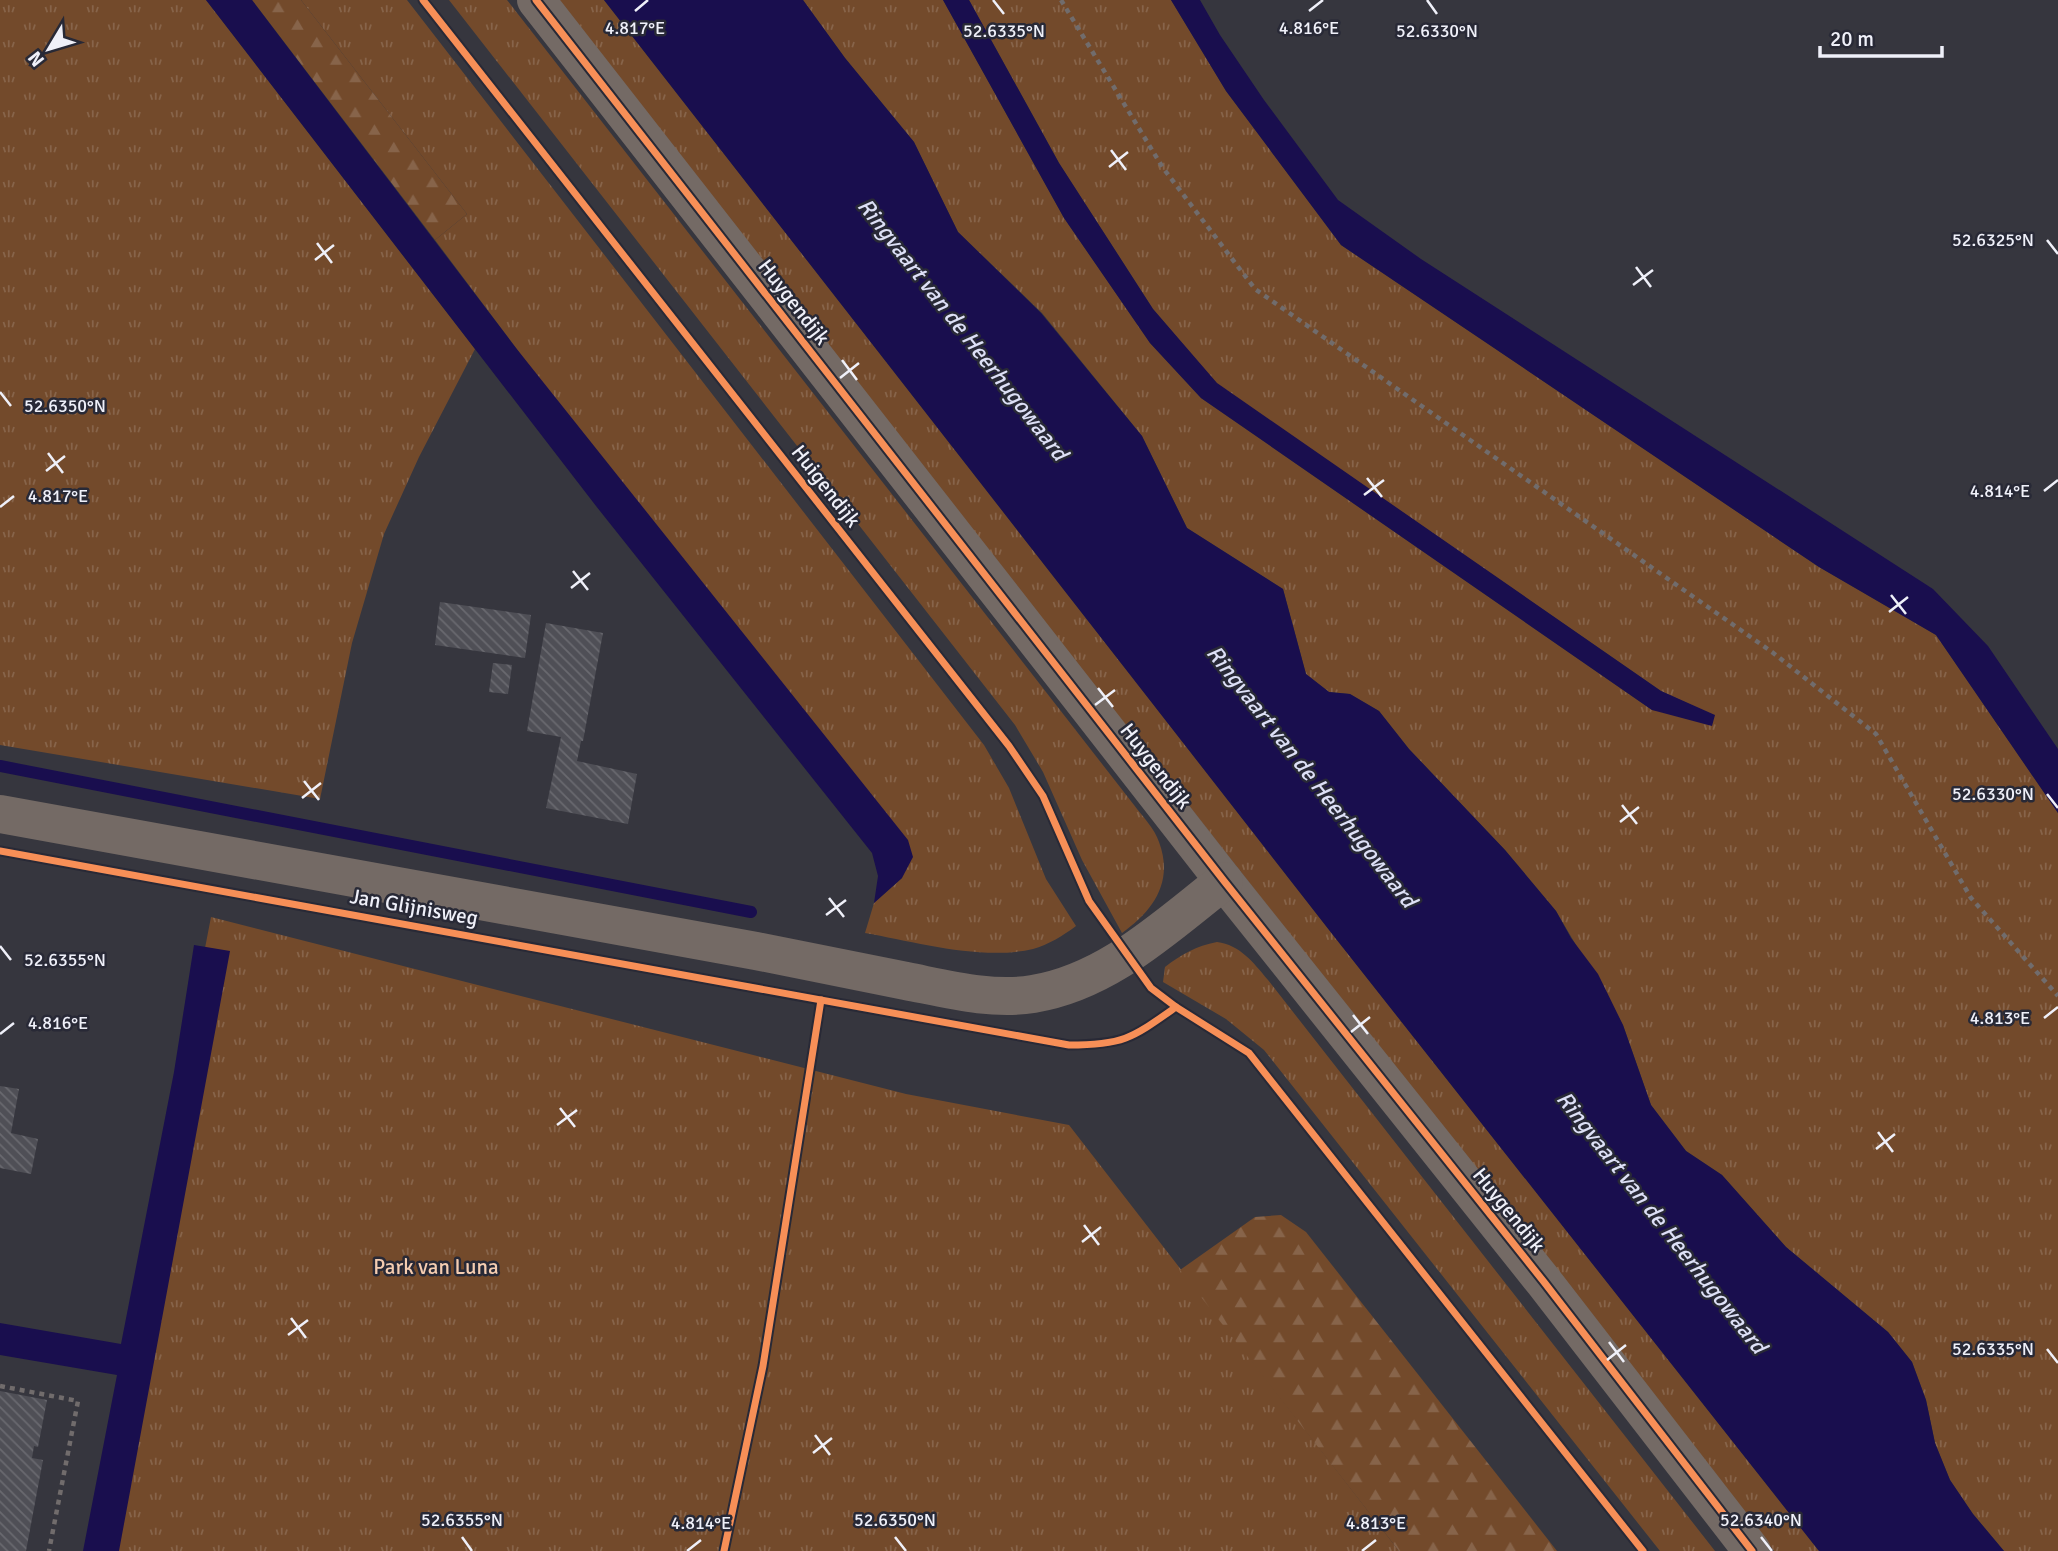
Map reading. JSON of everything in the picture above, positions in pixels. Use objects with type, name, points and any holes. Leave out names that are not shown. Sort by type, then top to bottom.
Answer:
[{"type":"main road","name":"Huygendijk","points":[[536,0],[1224,881],[1544,1282],[1752,1551]]},
{"type":"main road","name":"Jan Glijnisweg","points":[[0,814],[770,954],[940,988],[1003,995],[1029,995],[1055,990],[1090,976],[1127,956],[1224,881]]},
{"type":"path","points":[[1061,0],[1163,168],[1255,289],[1772,652],[1876,734],[1971,898],[2058,996]]},
{"type":"path","points":[[0,1386],[78,1401],[49,1551]]},
{"type":"green space","points":[[0,0],[206,0],[475,349],[419,457],[384,534],[352,643],[320,799],[0,745]]},
{"type":"green space","points":[[252,0],[301,0],[467,214],[435,240]]},
{"type":"green space","points":[[301,0],[407,0],[984,745],[1009,788],[1046,879],[1076,926],[1033,949],[992,953],[949,949],[865,933],[874,903],[902,878],[435,240],[467,214]]},
{"type":"green space","points":[[449,0],[507,0],[1151,827],[1163,856],[1162,883],[1158,894],[1143,915],[1122,933],[1082,860],[1043,772],[1015,725]]},
{"type":"green space","points":[[556,0],[604,0],[1333,935],[1819,1551],[1774,1551]]},
{"type":"green space","points":[[803,0],[943,0],[1064,218],[1150,343],[1201,398],[1652,710],[1715,716],[1661,691],[1217,384],[1153,309],[1059,163],[969,0],[1171,0],[1226,91],[1341,245],[1819,567],[1936,635],[2058,813],[2058,1551],[2004,1551],[1973,1514],[1950,1480],[1935,1443],[1926,1400],[1912,1362],[1888,1332],[1786,1247],[1722,1175],[1686,1151],[1651,1105],[1623,1025],[1556,911],[1505,850],[1409,749],[1379,711],[1350,694],[1329,692],[1306,674],[1283,589],[1187,528],[1142,436],[1042,313],[958,232],[914,142],[845,58]]},
{"type":"green space","name":"Park van Luna","points":[[211,917],[906,1094],[1069,1125],[1399,1551],[89,1551]]},
{"type":"green space","points":[[1217,942],[1239,951],[1268,980],[1715,1551],[1660,1551],[1264,1050],[1226,1019],[1163,982],[1165,967],[1171,962],[1196,948]]},
{"type":"green space","points":[[1281,1215],[1306,1232],[1557,1551],[1399,1551],[1180,1270],[1255,1217]]},
{"type":"water","points":[[206,0],[252,0],[516,348],[908,840],[913,857],[902,878],[874,903],[878,876],[872,853],[596,506]]},
{"type":"water","name":"Ringvaart van de Heerhugowaard","points":[[604,0],[803,0],[845,58],[914,142],[958,232],[1041,313],[1142,436],[1187,528],[1283,589],[1306,674],[1329,692],[1350,694],[1379,711],[1409,749],[1505,850],[1556,911],[1571,938],[1598,974],[1623,1025],[1651,1105],[1686,1151],[1722,1175],[1786,1247],[1888,1332],[1912,1362],[1926,1400],[1935,1443],[1950,1480],[1973,1514],[2004,1551],[1819,1551],[1333,935]]},
{"type":"water","points":[[943,0],[969,0],[1059,163],[1153,309],[1217,383],[1661,691],[1715,715],[1712,726],[1652,710],[1201,398],[1150,343],[1064,218]]},
{"type":"water","points":[[1171,0],[1200,0],[1264,100],[1338,200],[1421,259],[1933,589],[1988,646],[2058,749],[2058,813],[1936,635],[1819,567],[1341,245],[1226,91]]},
{"type":"water","points":[[194,945],[230,951],[119,1551],[83,1551],[117,1375],[0,1355],[0,1323],[121,1344],[174,1072]]},
{"type":"building","points":[[440,602],[531,615],[525,658],[435,645]]},
{"type":"building","points":[[546,623],[603,633],[577,761],[637,774],[628,824],[546,808],[561,737],[527,731]]},
{"type":"building","points":[[493,663],[512,665],[508,694],[489,692]]},
{"type":"building","points":[[0,1086],[19,1089],[11,1133],[38,1139],[31,1174],[0,1168]]},
{"type":"building","points":[[0,1391],[47,1400],[38,1447],[34,1446],[32,1458],[43,1460],[26,1551],[0,1551]]},
{"type":"waterway","points":[[0,766],[751,912]]},
{"type":"cycle path","name":"Huigendijk","points":[[423,0],[1009,746],[1043,796],[1089,901],[1151,988],[1249,1053],[1643,1551]]},
{"type":"cycle path","points":[[536,0],[1224,881],[1544,1282],[1752,1551]]},
{"type":"cycle path","points":[[0,851],[1069,1045],[1127,1038],[1176,1007]]},
{"type":"cycle path","points":[[724,1551],[763,1366],[821,1000]]}]
